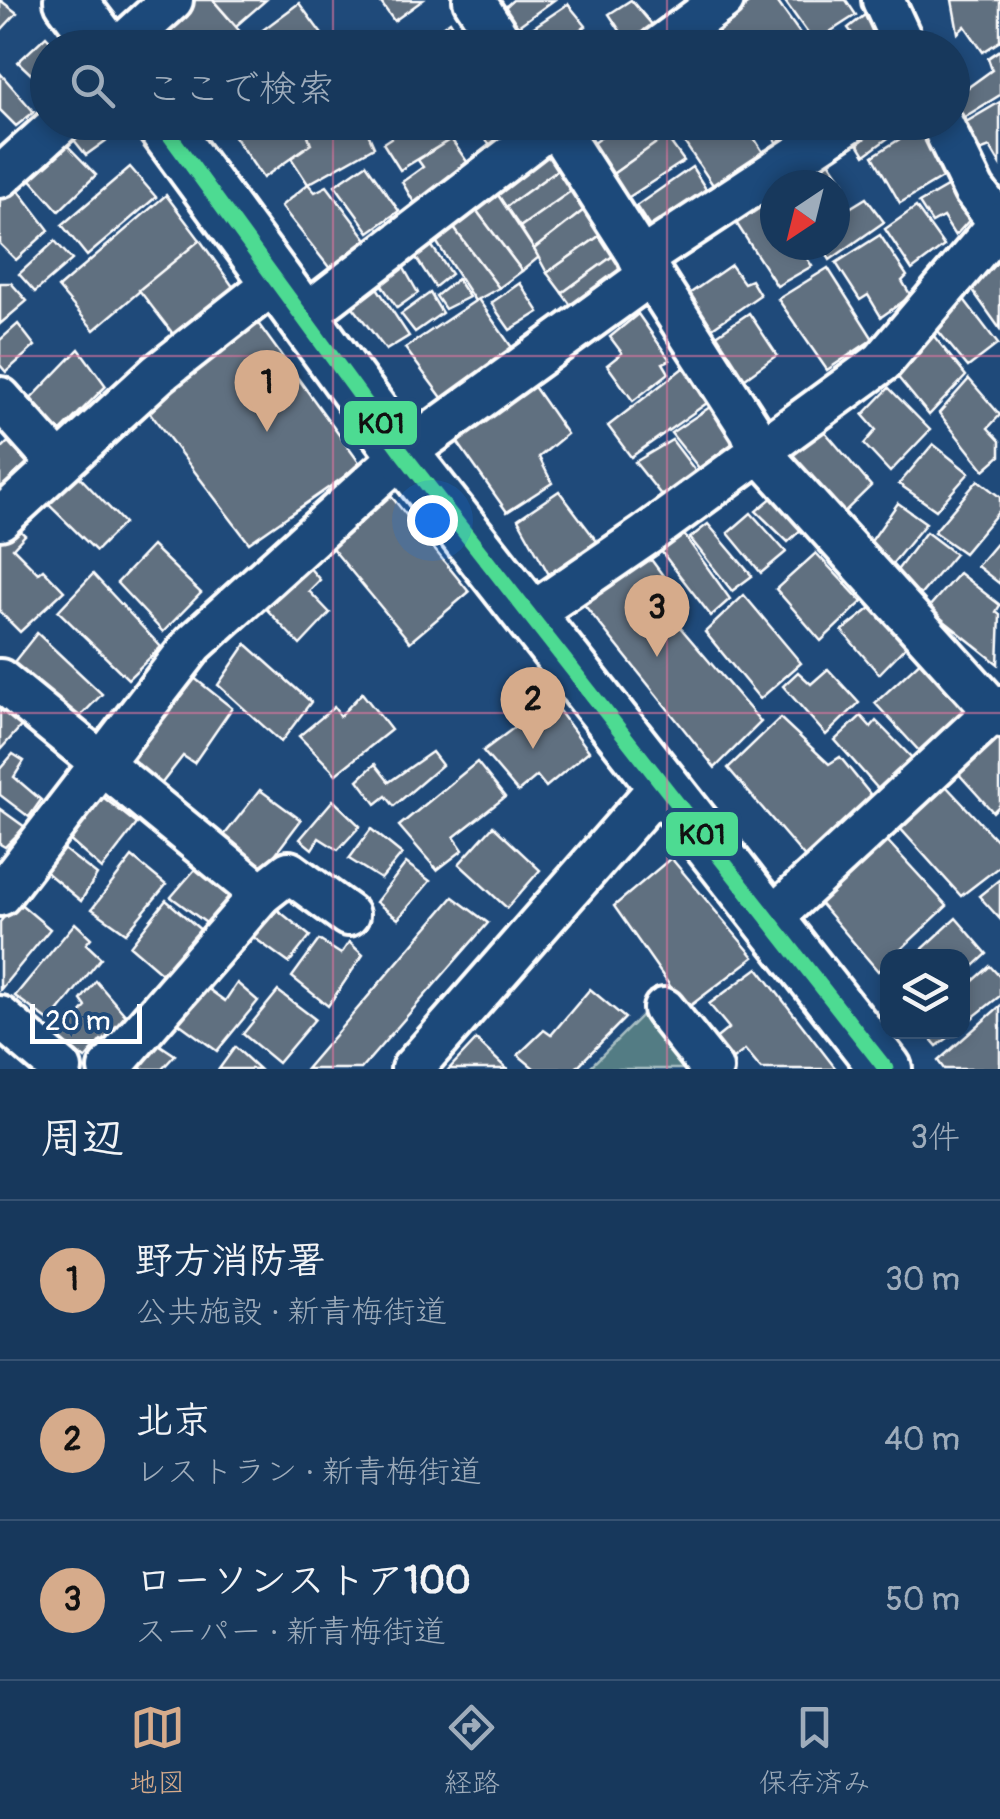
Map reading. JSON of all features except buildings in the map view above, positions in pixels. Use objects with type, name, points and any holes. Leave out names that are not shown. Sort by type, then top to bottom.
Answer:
[{"type":"main road","points":[[70,0],[92,30]]},
{"type":"main road","points":[[173,140],[403,454],[886,1069]]},
{"type":"street","points":[[139,30],[172,0]]},
{"type":"street","points":[[474,0],[493,30]]},
{"type":"street","points":[[682,30],[723,0]]},
{"type":"street","points":[[883,0],[897,30]]},
{"type":"street","points":[[0,177],[41,140]]},
{"type":"street","points":[[0,519],[158,374],[290,299],[528,140]]},
{"type":"street","points":[[565,140],[751,430],[759,451],[998,712],[770,919]]},
{"type":"street","points":[[0,895],[193,644],[403,454],[645,267],[824,140]]},
{"type":"street","points":[[531,614],[882,362],[1000,224],[974,190],[950,140]]},
{"type":"street","points":[[0,398],[59,464]]},
{"type":"street","points":[[0,680],[260,894]]},
{"type":"street","points":[[412,1069],[662,784]]},
{"type":"street","points":[[109,1069],[260,894],[289,872],[348,915]]},
{"type":"street","points":[[664,1009],[712,1069]]},
{"type":"street","points":[[0,1017],[61,1069]]},
{"type":"green space","points":[[642,1015],[688,1069],[588,1069]]},
{"type":"transit line","name":"K01","points":[[173,140],[403,454],[886,1069]]},
{"type":"place","name":"野方消防署","points":[[267,432]]},
{"type":"place","name":"ローソンストア100","points":[[657,657]]},
{"type":"place","name":"北京","points":[[533,749]]}]
